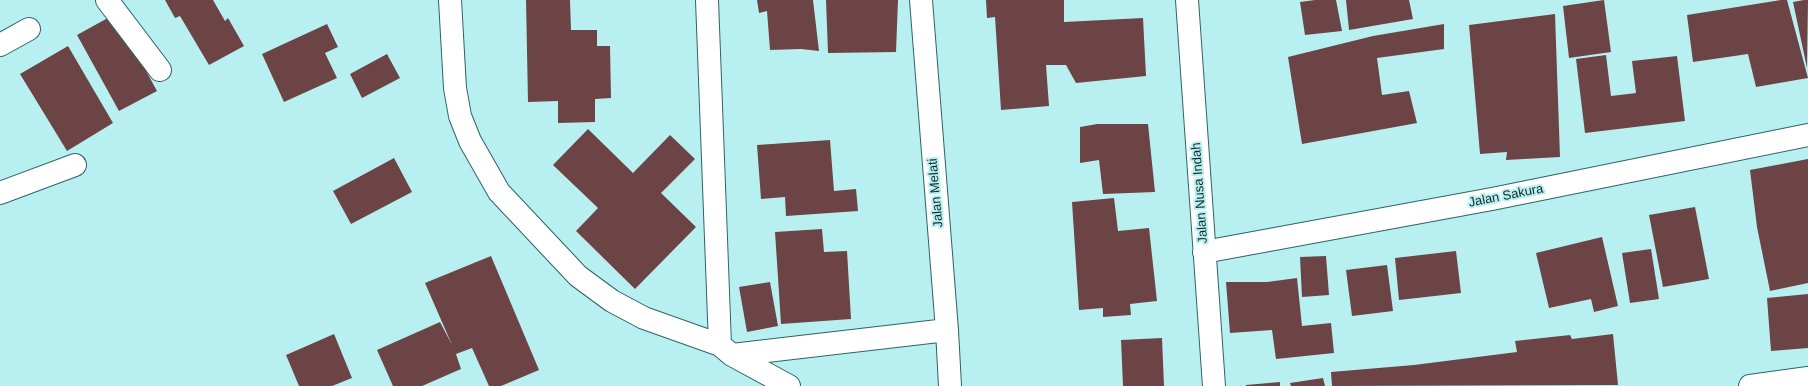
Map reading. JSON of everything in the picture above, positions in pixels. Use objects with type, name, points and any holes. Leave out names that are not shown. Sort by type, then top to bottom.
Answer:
[{"type":"street","points":[[107,0],[160,70]]},
{"type":"street","points":[[450,0],[455,88],[460,116],[470,141],[499,192],[578,276],[612,301],[644,318],[726,350],[789,386]]},
{"type":"street","points":[[707,0],[726,350]]},
{"type":"street","name":"Jalan Melati","points":[[921,0],[948,330],[950,386]]},
{"type":"street","name":"Jalan Nusa Indah","points":[[1187,0],[1214,386]]},
{"type":"street","points":[[0,45],[29,29]]},
{"type":"street","name":"Jalan Sakura","points":[[1204,252],[1492,200],[1808,135]]},
{"type":"street","points":[[0,193],[75,164]]},
{"type":"street","points":[[726,350],[948,330]]},
{"type":"street","points":[[1750,386],[1808,378]]},
{"type":"building","points":[[165,0],[213,0],[225,21],[228,18],[244,46],[209,65],[180,16],[175,18]]},
{"type":"building","points":[[526,0],[570,0],[571,30],[597,30],[597,46],[610,46],[611,98],[595,99],[595,122],[558,123],[558,101],[528,102]]},
{"type":"building","points":[[757,0],[813,0],[819,51],[801,49],[770,50],[767,11],[759,13]]},
{"type":"building","points":[[826,0],[898,0],[896,52],[828,53]]},
{"type":"building","points":[[986,0],[1064,0],[1064,22],[1143,18],[1146,76],[1076,83],[1066,65],[1046,65],[1049,106],[1001,110],[995,17],[987,18]]},
{"type":"building","points":[[1336,0],[1342,31],[1305,35],[1300,2]]},
{"type":"building","points":[[1346,0],[1409,0],[1413,19],[1349,30]]},
{"type":"building","points":[[1604,0],[1611,52],[1569,58],[1563,6]]},
{"type":"building","points":[[1787,0],[1808,78],[1756,87],[1748,54],[1693,62],[1687,15]]},
{"type":"building","points":[[1808,0],[1807,68],[1793,2]]},
{"type":"building","points":[[115,14],[157,91],[119,111],[77,35]]},
{"type":"building","points":[[1555,14],[1560,157],[1506,160],[1507,152],[1480,154],[1469,25]]},
{"type":"building","points":[[327,24],[338,47],[325,53],[337,78],[284,102],[262,54]]},
{"type":"building","points":[[1444,24],[1444,49],[1377,58],[1382,95],[1409,91],[1417,123],[1302,144],[1288,57],[1373,36]]},
{"type":"building","points":[[68,46],[113,123],[67,151],[20,74]]},
{"type":"building","points":[[387,54],[400,78],[362,98],[350,74]]},
{"type":"building","points":[[1606,55],[1611,96],[1636,93],[1632,61],[1677,56],[1685,121],[1585,133],[1576,59]]},
{"type":"building","points":[[1097,124],[1148,124],[1155,192],[1103,194],[1099,160],[1080,163],[1080,127]]},
{"type":"building","points":[[588,129],[633,173],[670,135],[695,159],[661,193],[696,227],[635,289],[576,231],[598,208],[553,165]]},
{"type":"building","points":[[830,140],[834,191],[856,189],[858,211],[786,216],[785,197],[761,199],[757,145]]},
{"type":"building","points":[[394,158],[412,192],[351,224],[333,191]]},
{"type":"building","points":[[1808,159],[1808,283],[1770,291],[1757,227],[1750,170]]},
{"type":"building","points":[[1114,198],[1118,231],[1149,228],[1157,301],[1130,304],[1131,315],[1103,317],[1103,308],[1079,310],[1072,202]]},
{"type":"building","points":[[1695,207],[1709,279],[1663,287],[1649,215]]},
{"type":"building","points":[[822,229],[824,252],[847,251],[851,319],[781,324],[775,232]]},
{"type":"building","points":[[1602,237],[1618,306],[1594,312],[1591,299],[1549,308],[1536,253]]},
{"type":"building","points":[[1651,249],[1659,299],[1630,303],[1622,253]]},
{"type":"building","points":[[1456,251],[1461,293],[1399,300],[1395,258]]},
{"type":"building","points":[[491,256],[539,370],[501,386],[489,386],[472,348],[456,354],[461,369],[422,386],[393,386],[377,350],[440,322],[452,345],[425,283]]},
{"type":"building","points":[[1326,256],[1329,295],[1302,297],[1300,257]]},
{"type":"building","points":[[1387,265],[1393,311],[1352,316],[1346,270]]},
{"type":"building","points":[[1297,278],[1302,326],[1331,323],[1334,353],[1276,359],[1272,330],[1230,333],[1226,282],[1267,282]]},
{"type":"building","points":[[770,282],[778,326],[747,332],[739,287]]},
{"type":"building","points":[[1808,294],[1808,348],[1771,351],[1767,298]]},
{"type":"building","points":[[334,334],[352,378],[332,386],[299,386],[286,355]]},
{"type":"building","points":[[1613,334],[1618,385],[1332,386],[1331,372],[1414,365],[1517,352],[1515,341],[1570,335],[1572,339]]},
{"type":"building","points":[[1162,338],[1164,386],[1123,386],[1121,340]]},
{"type":"building","points":[[1323,378],[1325,386],[1291,386],[1290,383]]},
{"type":"building","points":[[1280,382],[1280,386],[1246,386],[1246,385]]}]
